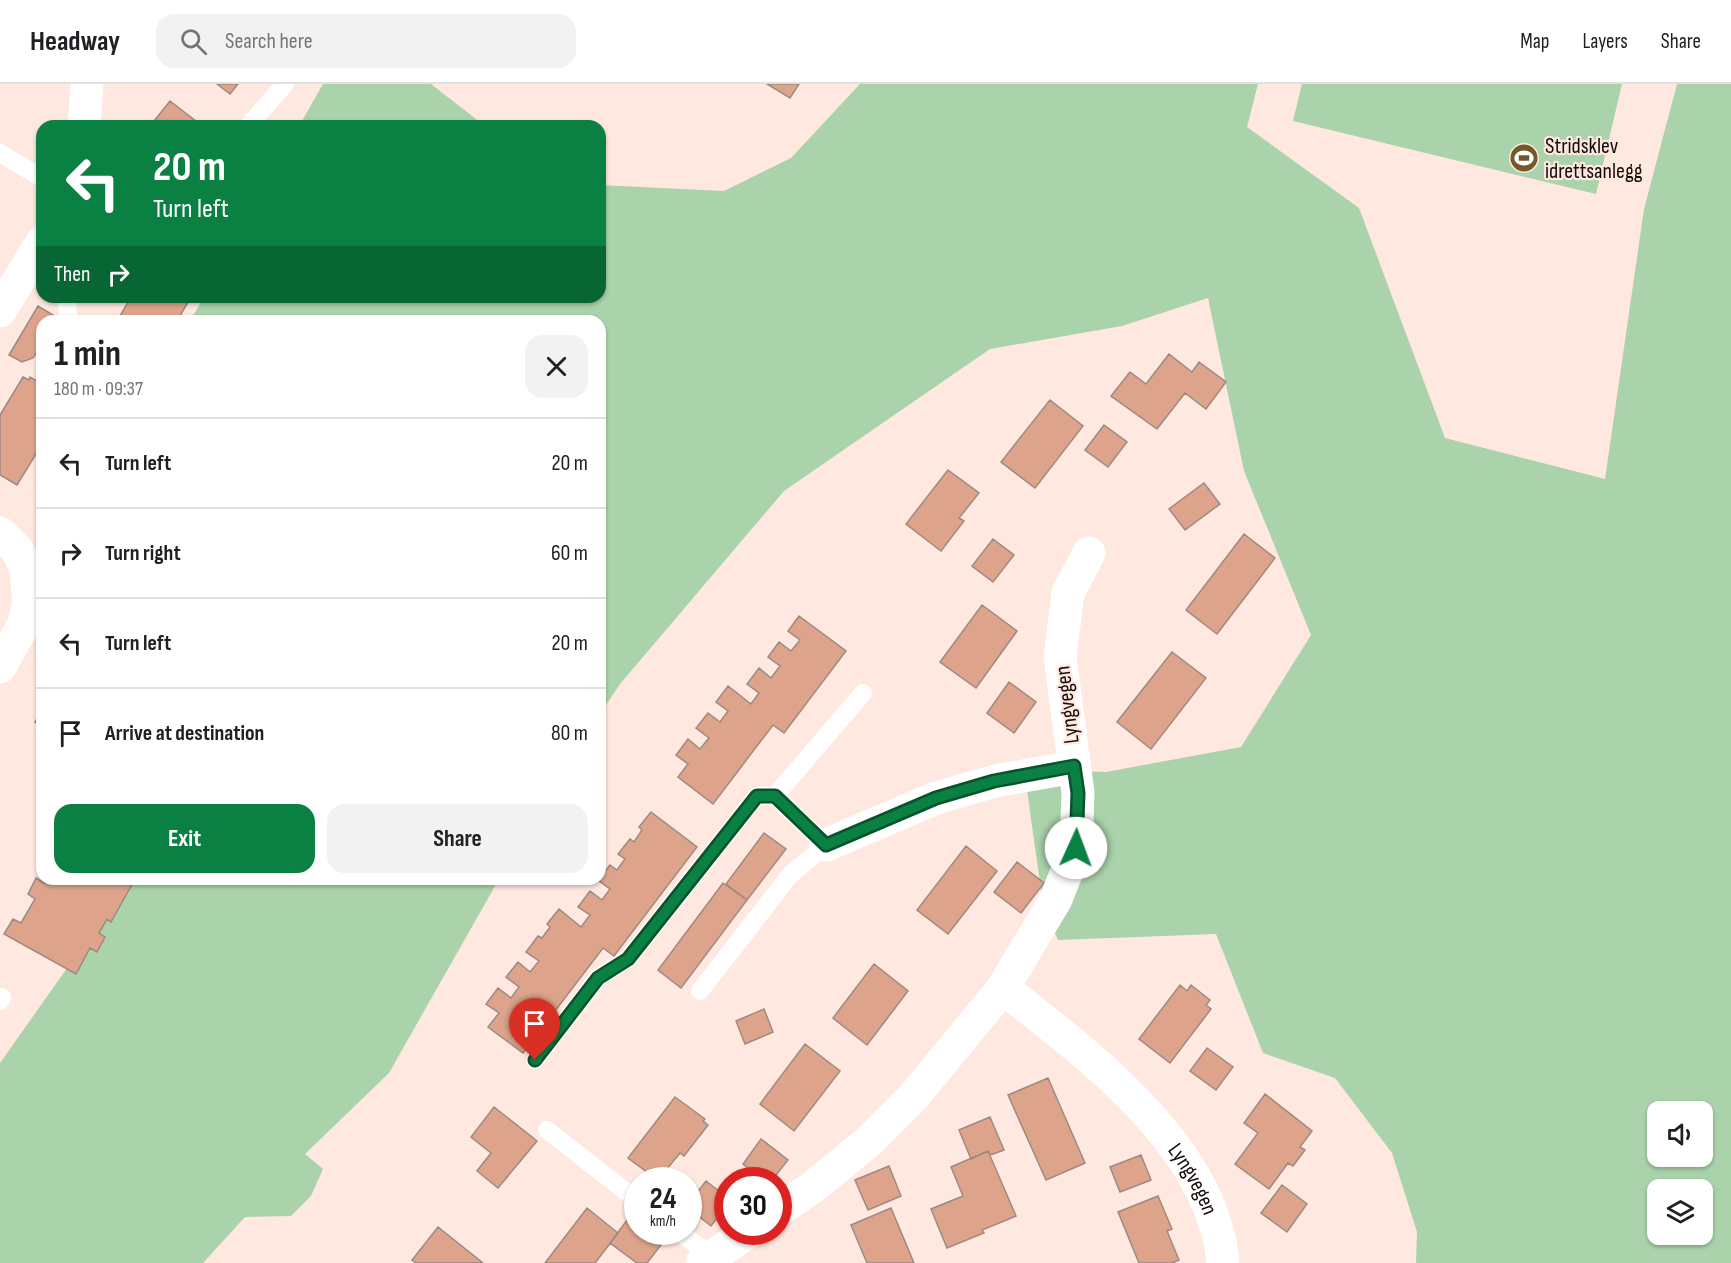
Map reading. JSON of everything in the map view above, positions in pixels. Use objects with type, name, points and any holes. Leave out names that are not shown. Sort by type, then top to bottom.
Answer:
[{"type":"street","points":[[84,120],[87,84]]},
{"type":"street","points":[[0,311],[36,252]]},
{"type":"street","points":[[0,533],[17,550],[25,566],[29,602],[24,624],[0,667]]},
{"type":"street","name":"Lyngvegen","points":[[792,1201],[868,1142],[914,1096],[1003,988],[1056,899],[1076,848],[1078,793],[1060,657],[1068,593],[1089,553]]},
{"type":"street","points":[[826,845],[936,798],[994,781],[1074,766]]},
{"type":"street","name":"Lyngvegen","points":[[1003,988],[1060,1033],[1129,1095],[1174,1144],[1209,1204],[1222,1248],[1223,1263]]},
{"type":"street","points":[[707,1260],[730,1245]]},
{"type":"lane","points":[[253,120],[285,84]]},
{"type":"lane","points":[[0,153],[36,174]]},
{"type":"lane","points":[[775,796],[863,693]]},
{"type":"lane","points":[[535,1060],[598,978],[628,959],[757,796],[775,796],[826,845],[790,875],[700,991]]},
{"type":"lane","points":[[547,1130],[624,1190]]},
{"type":"lane","points":[[692,1245],[707,1260]]},
{"type":"green space","points":[[323,84],[431,84],[477,120],[302,120]]},
{"type":"green space","points":[[860,84],[1258,84],[1247,127],[1359,208],[1445,438],[1605,479],[1644,209],[1677,84],[1731,84],[1731,1263],[1416,1263],[1417,1232],[1392,1153],[1335,1078],[1263,1053],[1216,934],[1058,940],[1043,904],[1024,769],[1106,772],[1241,747],[1311,635],[1244,471],[1208,298],[1122,326],[990,349],[784,491],[620,684],[606,705],[606,315],[194,315],[200,303],[606,303],[606,185],[724,191],[791,158]]},
{"type":"green space","name":"Stridsklev idrettsanlegg","points":[[1302,84],[1622,84],[1596,194],[1293,121]]},
{"type":"green space","points":[[126,885],[496,885],[389,1073],[305,1154],[323,1169],[311,1196],[291,1216],[245,1217],[203,1263],[0,1263],[0,1063]]},
{"type":"building","points":[[217,84],[238,84],[230,94]]},
{"type":"building","points":[[767,84],[799,84],[790,98]]},
{"type":"building","points":[[170,101],[194,120],[155,120]]},
{"type":"building","points":[[128,303],[188,303],[180,315],[120,315]]},
{"type":"building","points":[[38,306],[53,315],[36,315],[36,353],[33,358],[22,362],[9,355]]},
{"type":"building","points":[[1169,354],[1192,372],[1199,362],[1226,382],[1206,409],[1185,393],[1157,429],[1111,396],[1130,372],[1146,384]]},
{"type":"building","points":[[23,377],[29,380],[30,377],[36,380],[36,454],[17,485],[0,475],[0,415]]},
{"type":"building","points":[[1050,400],[1083,426],[1035,488],[1001,462]]},
{"type":"building","points":[[1104,425],[1127,442],[1108,467],[1085,450]]},
{"type":"building","points":[[948,470],[979,493],[959,518],[964,521],[941,551],[906,524]]},
{"type":"building","points":[[1204,483],[1220,504],[1185,530],[1169,509]]},
{"type":"building","points":[[1244,534],[1275,558],[1217,634],[1186,610]]},
{"type":"building","points":[[993,539],[1014,555],[993,582],[972,566]]},
{"type":"building","points":[[982,605],[1017,631],[976,688],[940,662]]},
{"type":"building","points":[[799,616],[846,651],[784,733],[773,725],[713,804],[678,777],[688,764],[676,755],[688,739],[700,749],[709,738],[696,728],[708,713],[720,722],[728,711],[716,702],[728,686],[751,704],[759,693],[747,684],[759,668],[771,678],[780,666],[768,657],[779,642],[791,651],[800,640],[788,631]]},
{"type":"building","points":[[1172,652],[1206,678],[1151,749],[1117,722]]},
{"type":"building","points":[[1009,682],[1036,702],[1014,733],[987,713]]},
{"type":"building","points":[[651,812],[697,847],[614,956],[603,948],[523,1053],[488,1027],[499,1013],[486,1004],[498,988],[511,998],[519,987],[506,977],[518,962],[530,972],[539,961],[526,952],[538,936],[542,938],[550,927],[547,924],[559,909],[581,927],[590,915],[578,907],[590,891],[602,900],[610,889],[605,885],[606,870],[610,865],[617,870],[625,859],[618,854],[630,839],[634,842],[642,830],[639,827]]},
{"type":"building","points":[[764,833],[786,849],[747,900],[726,884]]},
{"type":"building","points":[[966,846],[997,871],[948,934],[917,910]]},
{"type":"building","points":[[1017,862],[1044,883],[1021,913],[994,892]]},
{"type":"building","points":[[36,878],[36,885],[132,885],[111,922],[107,919],[99,933],[105,937],[97,952],[90,948],[76,974],[4,934],[13,919],[21,923],[35,899],[28,894]]},
{"type":"building","points":[[723,883],[747,900],[681,988],[658,970]]},
{"type":"building","points":[[874,964],[908,991],[867,1045],[833,1018]]},
{"type":"building","points":[[1180,985],[1187,991],[1191,985],[1210,1000],[1206,1005],[1211,1009],[1170,1063],[1139,1039]]},
{"type":"building","points":[[764,1009],[773,1032],[745,1044],[736,1021]]},
{"type":"building","points":[[805,1044],[840,1071],[794,1131],[760,1104]]},
{"type":"building","points":[[1207,1048],[1233,1067],[1216,1090],[1190,1071]]},
{"type":"building","points":[[1048,1078],[1085,1163],[1046,1180],[1008,1095]]},
{"type":"building","points":[[1265,1094],[1312,1131],[1300,1147],[1305,1150],[1293,1166],[1288,1163],[1269,1189],[1235,1164],[1258,1133],[1244,1123]]},
{"type":"building","points":[[675,1097],[705,1119],[703,1121],[708,1125],[684,1156],[680,1153],[669,1167],[640,1167],[628,1158]]},
{"type":"building","points":[[494,1107],[537,1141],[498,1188],[477,1171],[491,1153],[471,1137]]},
{"type":"building","points":[[990,1117],[1004,1150],[990,1155],[988,1151],[971,1159],[959,1130]]},
{"type":"building","points":[[761,1139],[788,1160],[782,1167],[747,1167],[743,1164]]},
{"type":"building","points":[[988,1151],[1016,1216],[982,1230],[984,1233],[947,1248],[931,1209],[963,1196],[951,1167]]},
{"type":"building","points":[[1141,1155],[1151,1180],[1120,1192],[1110,1167]]},
{"type":"building","points":[[889,1166],[901,1196],[868,1210],[855,1180]]},
{"type":"building","points":[[706,1181],[714,1187],[714,1222],[711,1226],[702,1219],[702,1186]]},
{"type":"building","points":[[1282,1185],[1307,1204],[1287,1232],[1261,1213]]},
{"type":"building","points":[[1158,1196],[1172,1229],[1167,1231],[1179,1260],[1172,1263],[1139,1263],[1118,1212]]},
{"type":"building","points":[[587,1208],[618,1233],[595,1263],[545,1263]]},
{"type":"building","points":[[891,1208],[914,1263],[867,1263],[851,1225]]},
{"type":"building","points":[[624,1224],[624,1245],[661,1245],[647,1263],[637,1263],[610,1243]]},
{"type":"building","points":[[438,1227],[483,1263],[416,1263],[412,1260]]},
{"type":"place","name":"Stridsklev idrettsanlegg","points":[[1524,158]]},
{"type":"route","points":[[535,1060],[598,978],[628,959],[757,796],[775,796],[826,845],[936,798],[994,781],[1074,766],[1078,793],[1076,848]]}]
